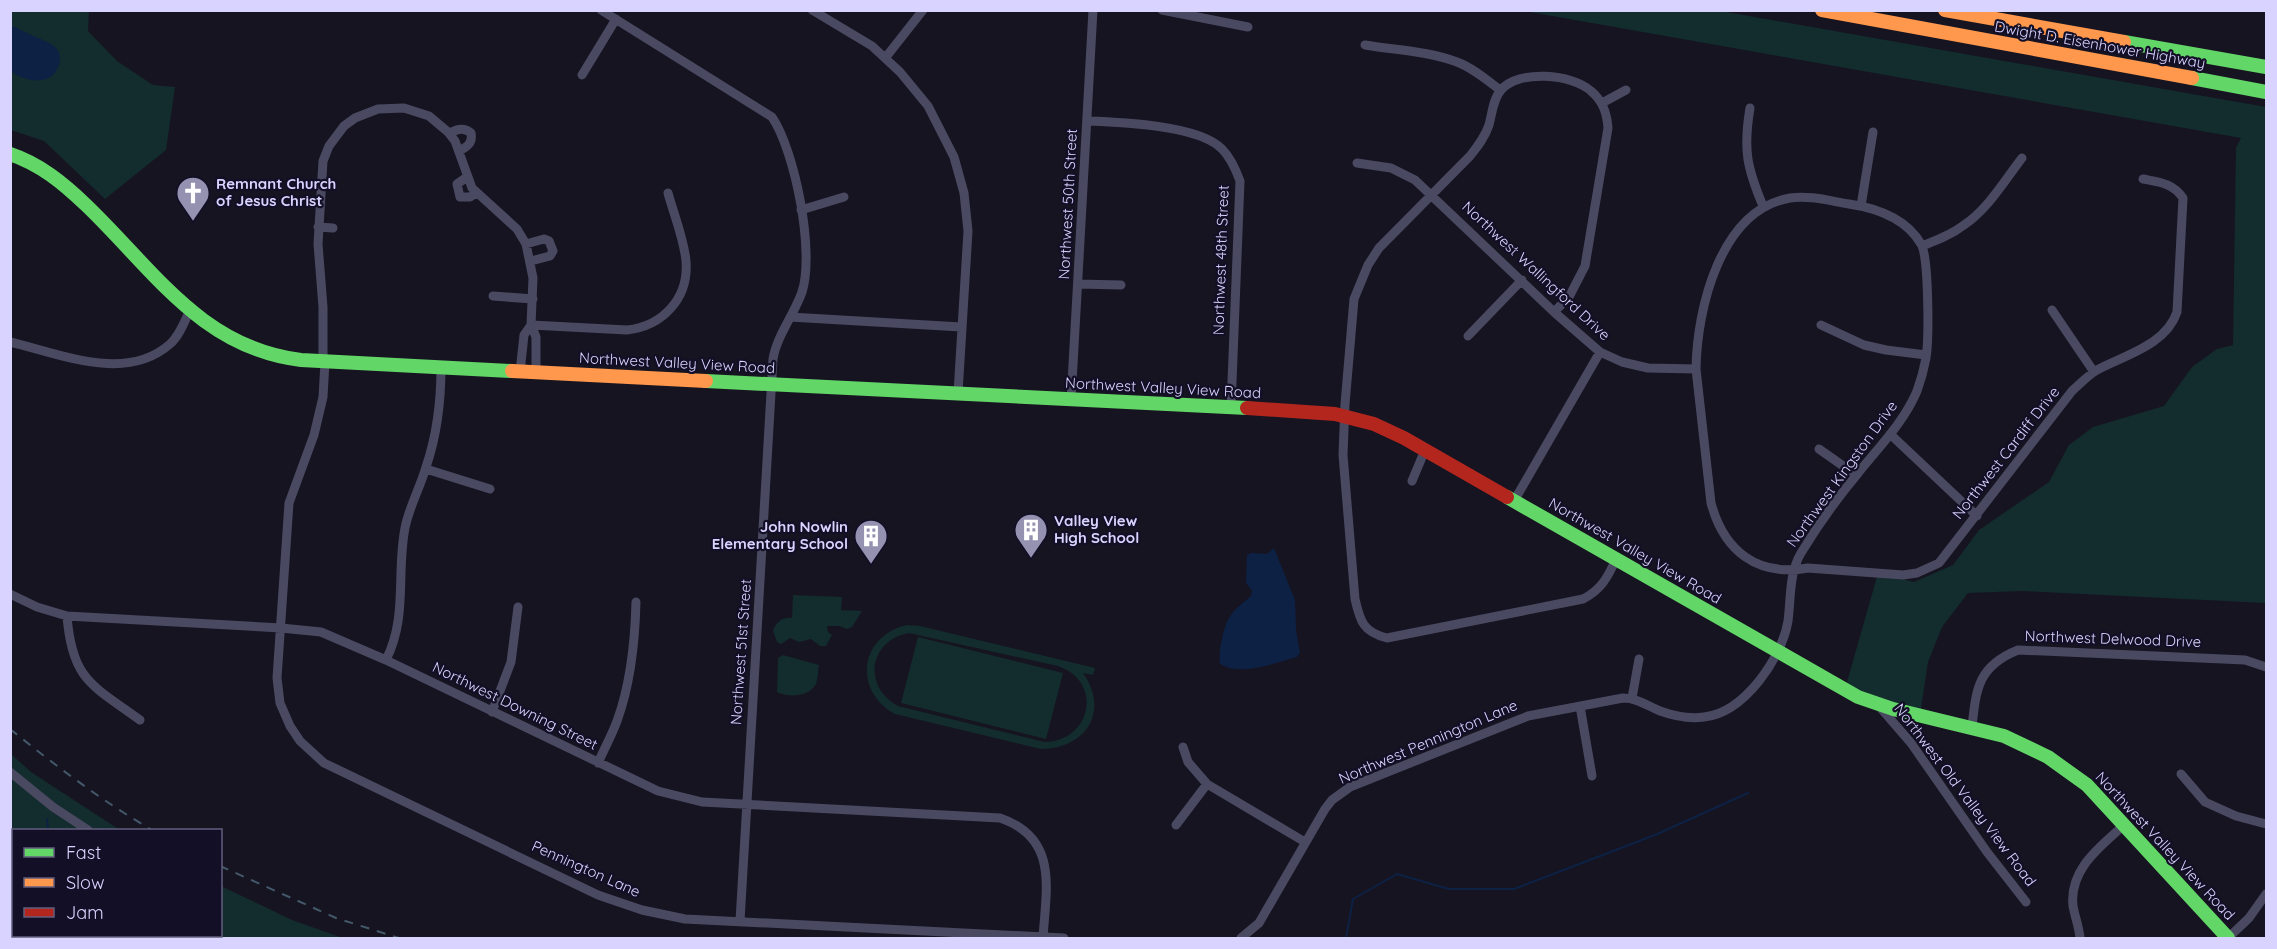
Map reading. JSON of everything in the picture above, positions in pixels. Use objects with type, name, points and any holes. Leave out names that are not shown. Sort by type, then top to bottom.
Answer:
[{"type":"main road","name":"Dwight D. Eisenhower Highway","points":[[1822,10],[2266,92]]},
{"type":"main road","name":"Dwight D. Eisenhower Highway","points":[[1945,10],[2266,67]]},
{"type":"main road","name":"Northwest Valley View Road","points":[[10,154],[37,165],[74,193],[120,238],[189,312],[223,335],[261,352],[282,358],[536,373],[1231,407],[1344,415],[1367,421],[1386,428],[1858,697],[1879,706],[1972,727],[2016,740],[2034,748],[2060,764],[2086,785],[2228,939]]},
{"type":"street","name":"Northwest 51st Street","points":[[601,10],[772,117],[786,142],[801,210],[806,250],[805,277],[802,291],[774,350],[740,921]]},
{"type":"street","points":[[812,10],[886,57],[928,106],[948,142],[960,176],[968,231],[958,393]]},
{"type":"street","points":[[886,57],[923,10]]},
{"type":"street","name":"Northwest 50th Street","points":[[1071,400],[1094,10]]},
{"type":"street","points":[[1162,10],[1248,27]]},
{"type":"street","points":[[582,75],[616,19]]},
{"type":"street","points":[[1365,45],[1437,56],[1457,62],[1476,72],[1500,90]]},
{"type":"street","points":[[1554,312],[1569,297],[1585,266],[1608,128],[1607,114],[1602,103],[1590,89],[1580,84],[1541,75],[1520,78],[1500,90],[1482,141],[1379,248],[1359,283],[1351,318],[1343,455],[1355,599],[1364,627],[1386,638],[1583,599],[1602,585],[1616,559]]},
{"type":"street","points":[[1602,103],[1626,90]]},
{"type":"street","name":"Pennington Lane","points":[[450,133],[429,116],[404,108],[378,109],[344,126],[329,146],[323,161],[318,228],[325,362],[321,410],[289,503],[277,678],[280,703],[295,735],[324,763],[616,902],[664,916],[1043,938]]},
{"type":"street","points":[[1750,108],[1747,128],[1747,163],[1763,206],[1792,198],[1861,206],[1897,219],[1914,234],[1922,246],[1967,224],[1980,212],[2022,158]]},
{"type":"street","name":"Northwest 48th Street","points":[[1087,121],[1140,124],[1207,139],[1222,148],[1233,164],[1240,181],[1231,407]]},
{"type":"street","points":[[459,151],[467,148],[471,143],[471,133],[467,129],[456,129],[450,133],[459,151],[467,177],[476,193],[517,229],[526,244],[531,261],[533,299],[531,325],[536,337],[536,373]]},
{"type":"street","points":[[1861,206],[1873,132]]},
{"type":"street","name":"Northwest Wallingford Drive","points":[[1357,163],[1391,168],[1404,173],[1431,194],[1554,312],[1600,352],[1622,362],[1648,368],[1696,369]]},
{"type":"street","points":[[467,177],[457,184],[460,197],[470,197],[476,193]]},
{"type":"street","name":"Northwest Cardiff Drive","points":[[1763,206],[1747,220],[1728,245],[1718,265],[1702,309],[1696,347],[1696,369],[1710,503],[1716,521],[1724,537],[1737,551],[1755,564],[1771,569],[1793,571],[1808,568],[1903,575],[1917,573],[1939,563],[2061,403],[2094,372],[2158,339],[2171,326],[2177,312],[2183,198],[2171,186],[2143,179]]},
{"type":"street","points":[[531,325],[627,330],[642,328],[665,315],[675,304],[682,291],[686,272],[686,258],[668,194]]},
{"type":"street","points":[[801,210],[844,197]]},
{"type":"street","points":[[318,228],[333,228]]},
{"type":"street","points":[[526,244],[544,239],[549,241],[553,251],[550,256],[531,261]]},
{"type":"street","name":"Northwest Kingston Drive","points":[[1777,652],[1788,624],[1793,571],[1800,555],[1856,476],[1909,408],[1922,375],[1926,355],[1926,264],[1922,246]]},
{"type":"street","points":[[1468,336],[1522,280]]},
{"type":"street","points":[[1078,284],[1121,285]]},
{"type":"street","points":[[493,296],[533,299]]},
{"type":"street","points":[[2052,310],[2094,372]]},
{"type":"street","points":[[10,342],[101,364],[121,365],[152,356],[171,343],[189,312]]},
{"type":"street","points":[[790,317],[962,327]]},
{"type":"street","points":[[520,372],[524,335],[531,325]]},
{"type":"street","points":[[1821,325],[1864,345],[1886,351],[1926,355]]},
{"type":"street","points":[[1514,501],[1600,352]]},
{"type":"street","points":[[386,660],[393,646],[399,624],[404,529],[435,437],[441,367]]},
{"type":"street","points":[[1890,434],[1977,516]]},
{"type":"street","points":[[1819,449],[1856,476]]},
{"type":"street","points":[[1412,481],[1425,450]]},
{"type":"street","points":[[426,469],[490,489]]},
{"type":"street","name":"Northwest Downing Street","points":[[10,594],[37,607],[67,616],[321,632],[386,660],[658,792],[685,799],[988,816],[1012,822],[1032,837],[1047,870],[1043,938]]},
{"type":"street","points":[[598,763],[618,720],[634,646],[636,602]]},
{"type":"street","points":[[492,712],[511,662],[518,607]]},
{"type":"street","points":[[67,616],[72,654],[87,681],[140,720]]},
{"type":"street","name":"Northwest Delwood Drive","points":[[1972,727],[1975,694],[1979,682],[1995,663],[2007,654],[2018,650],[2245,660],[2266,667]]},
{"type":"street","points":[[1640,659],[1632,698],[1674,716],[1706,717],[1720,713],[1742,700],[1753,690],[1777,652]]},
{"type":"street","name":"Northwest Pennington Lane","points":[[1242,939],[1258,923],[1325,809],[1332,800],[1350,787],[1511,722],[1545,712],[1632,698]]},
{"type":"street","points":[[1580,706],[1592,776]]},
{"type":"street","name":"Northwest Old Valley View Road","points":[[1879,706],[1911,743],[1987,852],[2026,902]]},
{"type":"street","points":[[1182,747],[1188,762],[1207,784],[1305,842]]},
{"type":"street","points":[[10,772],[85,829]]},
{"type":"street","points":[[2181,774],[2205,802],[2236,816],[2266,824]]},
{"type":"street","points":[[1176,825],[1207,784]]},
{"type":"street","points":[[2080,939],[2073,906],[2076,879],[2089,858],[2124,825]]},
{"type":"street","points":[[2228,939],[2249,918],[2266,894]]},
{"type":"street","points":[[1043,938],[1064,939]]},
{"type":"green space","points":[[11,11],[89,11],[88,31],[117,61],[153,85],[175,87],[166,150],[105,199],[44,141],[11,130]]},
{"type":"green space","points":[[1524,11],[1721,11],[2266,107],[2266,603],[2022,591],[1968,593],[1942,627],[1928,662],[1920,715],[1845,689],[1878,573],[1914,582],[1953,565],[1979,530],[2049,482],[2069,445],[2093,427],[2164,406],[2192,367],[2217,349],[2233,345],[2236,148],[2241,138]]},
{"type":"green space","points":[[793,595],[842,597],[841,610],[862,611],[852,627],[847,629],[827,626],[828,632],[832,635],[826,646],[820,646],[811,639],[799,642],[790,638],[781,644],[777,642],[773,631],[780,621],[792,618]]},
{"type":"green space","points":[[907,625],[920,626],[1095,668],[1093,675],[1083,673],[1091,687],[1094,701],[1089,725],[1081,735],[1070,742],[1057,747],[1041,749],[895,714],[881,704],[872,692],[867,665],[871,652],[879,640],[891,631]],"holes":[[[909,633],[1058,666],[1073,674],[1082,684],[1086,697],[1086,710],[1081,722],[1073,732],[1061,739],[1045,742],[898,706],[886,698],[875,676],[878,654],[885,645],[896,637]]]},
{"type":"green space","points":[[918,637],[1063,673],[1046,739],[901,703]]},
{"type":"green space","points":[[783,655],[819,665],[817,682],[808,692],[787,695],[777,692],[778,658]]},
{"type":"green space","points":[[10,753],[31,772],[118,829],[12,829],[12,937],[222,937],[222,886],[292,920],[343,938],[11,938]]},
{"type":"water","points":[[11,27],[16,27],[50,43],[57,49],[60,62],[54,74],[46,79],[32,80],[11,71]]},
{"type":"water","points":[[1274,548],[1295,600],[1296,630],[1300,653],[1297,657],[1258,668],[1229,668],[1220,664],[1220,648],[1229,619],[1235,610],[1251,596],[1252,591],[1246,583],[1247,555],[1267,554]]},
{"type":"waterway","points":[[1346,938],[1353,899],[1397,874],[1449,889],[1514,889],[1655,835],[1748,793]]},
{"type":"waterway","points":[[47,819],[48,829]]},
{"type":"railway","points":[[10,729],[115,807],[150,829]]},
{"type":"railway","points":[[222,867],[336,918],[399,938]]},
{"type":"traffic: fast","points":[[2124,42],[2266,67]]},
{"type":"traffic: fast","points":[[2192,78],[2266,92]]},
{"type":"traffic: fast","points":[[10,154],[41,169],[69,189],[181,302],[207,323],[235,340],[266,353],[301,360],[512,371]]},
{"type":"traffic: fast","points":[[706,381],[1247,408]]},
{"type":"traffic: fast","points":[[1507,497],[1858,697],[1893,709],[2004,736],[2048,757],[2087,785],[2228,938]]},
{"type":"traffic: slow","points":[[1822,10],[2192,78]]},
{"type":"traffic: slow","points":[[1945,10],[2124,42]]},
{"type":"traffic: slow","points":[[512,371],[706,381]]},
{"type":"traffic: jam","points":[[1247,408],[1335,414],[1374,424],[1404,438],[1507,497]]},
{"type":"place","name":"Remnant Church of Jesus Christ","points":[[193,222]]},
{"type":"place","name":"Valley View High School","points":[[1031,559]]},
{"type":"place","name":"John Nowlin Elementary School","points":[[871,565]]}]
